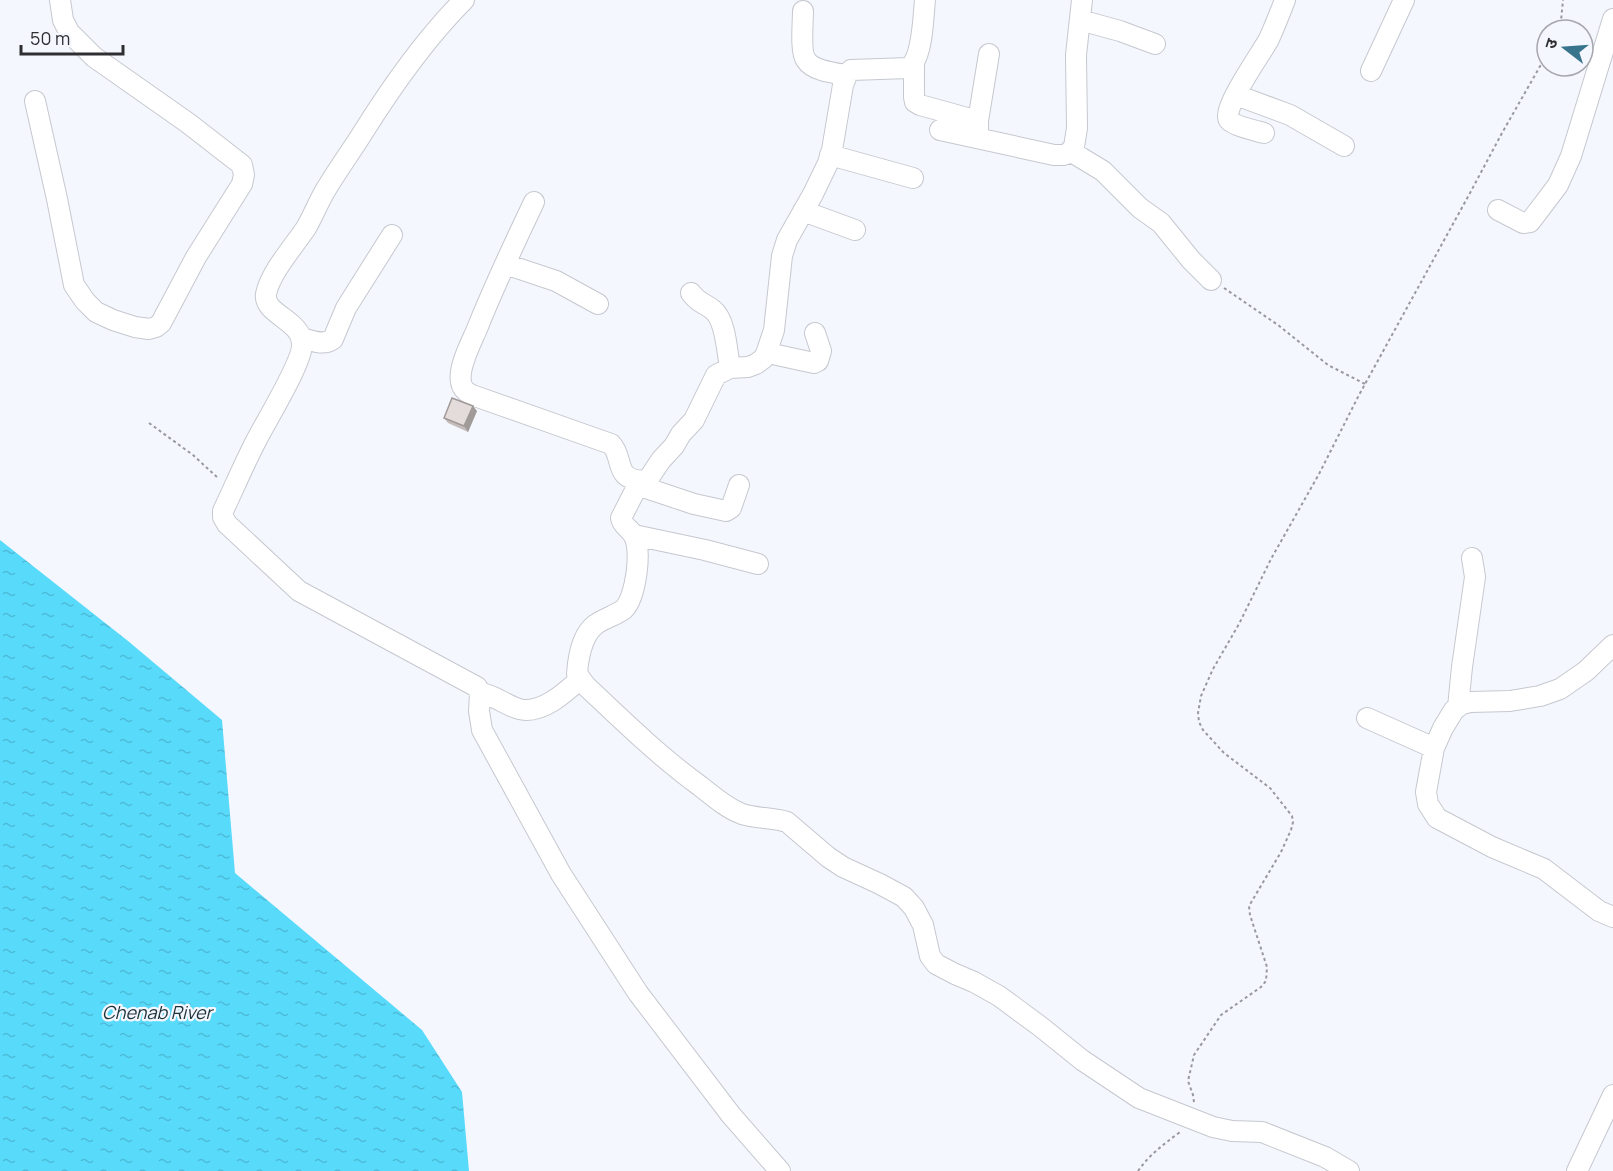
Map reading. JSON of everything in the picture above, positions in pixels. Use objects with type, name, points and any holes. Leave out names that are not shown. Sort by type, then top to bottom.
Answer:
[{"type":"street","points":[[35,101],[74,285],[96,312],[135,327],[149,329],[156,327],[161,322],[196,256],[242,184],[244,175],[242,165],[214,141],[94,57],[69,32],[63,20],[60,0]]},
{"type":"street","points":[[464,0],[417,52],[325,191],[307,225],[270,281],[266,300],[271,309],[298,331],[303,346],[223,511],[223,517],[227,524],[299,591],[477,687],[480,693],[479,711],[482,729],[561,874],[638,993],[731,1115],[780,1171]]},
{"type":"street","points":[[925,0],[920,41],[914,64],[915,102],[978,130],[1054,155],[1063,155],[1074,147],[1077,128],[1077,55],[1081,10],[1120,31],[1155,44]]},
{"type":"street","points":[[1264,133],[1230,121],[1229,110],[1249,70],[1269,40],[1285,0]]},
{"type":"street","points":[[1371,71],[1404,0]]},
{"type":"street","points":[[803,11],[806,61],[816,68],[847,75]]},
{"type":"street","points":[[1498,210],[1523,222],[1530,222],[1558,185],[1571,156],[1613,19]]},
{"type":"street","points":[[978,130],[989,54]]},
{"type":"street","points":[[914,64],[909,68],[851,70],[847,75],[843,85],[830,155],[813,194],[787,240],[782,256],[774,330],[764,358],[748,367],[730,368],[716,375],[694,420],[648,478],[639,483],[621,518],[623,525],[634,535],[637,543],[636,580],[633,593],[624,609],[595,625],[589,631],[577,674],[673,766],[723,803],[751,817],[787,822],[843,867],[904,897],[914,908],[922,925],[930,956],[936,964],[999,996],[1082,1060],[1139,1098],[1213,1127],[1232,1131],[1262,1132],[1326,1157],[1349,1171]]},
{"type":"street","points":[[1236,95],[1290,115],[1344,146]]},
{"type":"street","points":[[940,130],[978,130]]},
{"type":"street","points":[[1070,151],[1103,171],[1140,208],[1161,223],[1191,260],[1211,280]]},
{"type":"street","points":[[830,155],[913,178]]},
{"type":"street","points":[[534,202],[467,352],[460,376],[464,390],[472,395],[611,444],[617,452],[619,466],[628,476],[639,483],[694,504],[726,511],[731,508],[739,485]]},
{"type":"street","points":[[803,211],[855,230]]},
{"type":"street","points":[[302,338],[324,343],[329,343],[333,339],[346,308],[392,235]]},
{"type":"street","points":[[505,264],[556,281],[598,304]]},
{"type":"street","points":[[690,293],[697,302],[714,311],[720,318],[730,368]]},
{"type":"street","points":[[767,351],[814,363],[818,361],[821,351],[815,333]]},
{"type":"street","points":[[634,535],[758,564]]},
{"type":"street","points":[[1458,707],[1475,577],[1472,558]]},
{"type":"street","points":[[1613,645],[1586,671],[1560,689],[1540,696],[1510,701],[1470,702],[1454,710],[1434,748],[1426,792],[1428,804],[1437,818],[1492,847],[1544,869],[1599,911],[1613,917]]},
{"type":"street","points":[[480,693],[492,696],[518,709],[530,710],[548,704],[564,694],[580,679]]},
{"type":"street","points":[[1367,718],[1434,748]]},
{"type":"street","points":[[1577,1171],[1613,1095]]},
{"type":"path","points":[[1561,18],[1563,0]]},
{"type":"path","points":[[1138,1171],[1161,1146],[1188,1126],[1192,1119],[1193,1095],[1188,1081],[1194,1055],[1221,1015],[1262,987],[1266,981],[1267,967],[1249,906],[1281,852],[1293,822],[1292,816],[1270,788],[1224,753],[1203,730],[1197,713],[1201,696],[1213,669],[1365,384],[1535,75]]},
{"type":"path","points":[[1211,280],[1278,325],[1328,365],[1365,384]]},
{"type":"path","points":[[149,423],[193,455],[233,491]]},
{"type":"water","name":"Chenab River","points":[[0,540],[128,641],[222,720],[235,873],[422,1030],[462,1092],[469,1171],[0,1171]]},
{"type":"building","points":[[452,398],[473,406],[464,426],[444,418]]}]
